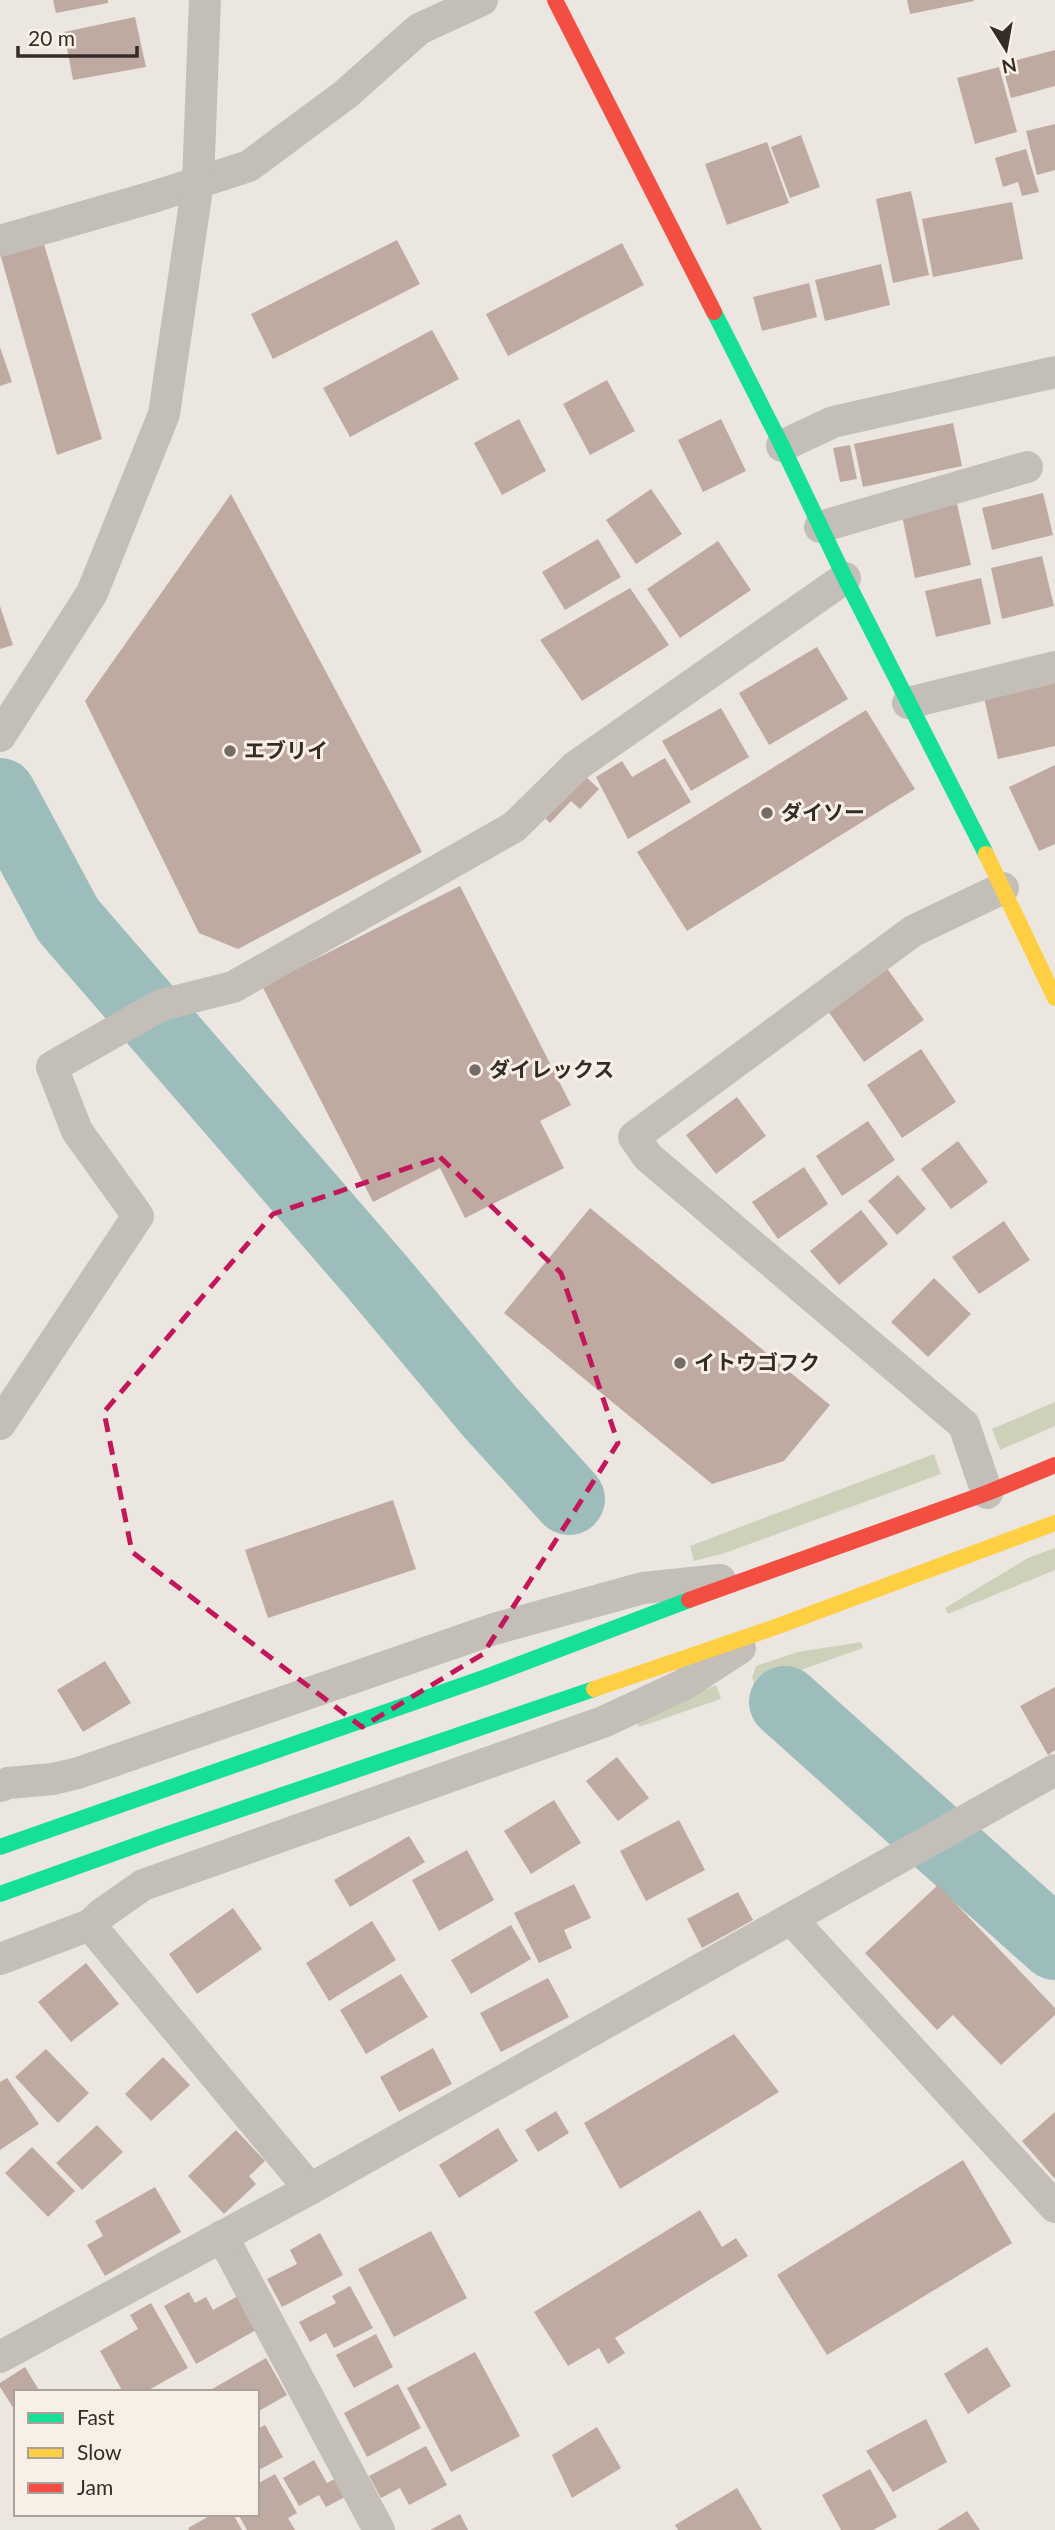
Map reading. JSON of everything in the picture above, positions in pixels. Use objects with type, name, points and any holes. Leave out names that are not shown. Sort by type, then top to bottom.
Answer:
[{"type":"street","points":[[0,736],[92,593],[164,414],[198,182],[205,0]]},
{"type":"street","points":[[0,241],[249,166],[346,94],[419,29],[482,0]]},
{"type":"street","points":[[555,0],[782,446],[845,578],[1003,888],[1055,998]]},
{"type":"street","points":[[782,446],[833,422],[1055,372]]},
{"type":"street","points":[[820,527],[1027,467]]},
{"type":"street","points":[[0,1424],[138,1216],[77,1131],[52,1067],[161,1005],[233,987],[514,827],[576,766],[845,578]]},
{"type":"street","points":[[908,703],[1055,667]]},
{"type":"street","points":[[987,1493],[964,1425],[648,1157],[634,1137],[913,931],[1003,888]]},
{"type":"street","points":[[0,1847],[486,1676],[987,1493],[1055,1465]]},
{"type":"street","points":[[0,1894],[162,1836],[770,1629],[1055,1523]]},
{"type":"street","points":[[0,1786],[78,1773],[508,1626],[643,1588],[754,1576]]},
{"type":"street","points":[[0,1959],[90,1925],[143,1885],[603,1722],[683,1685],[770,1629]]},
{"type":"street","points":[[0,2357],[310,2189],[1055,1770]]},
{"type":"street","points":[[791,1919],[1055,2207]]},
{"type":"street","points":[[90,1925],[310,2189]]},
{"type":"street","points":[[222,2236],[379,2530]]},
{"type":"highlighted area","points":[[440,1157],[561,1273],[618,1443],[483,1654],[362,1727],[132,1552],[104,1412],[273,1214]]},
{"type":"green space","points":[[1055,1402],[1055,1426],[1000,1450],[992,1429]]},
{"type":"green space","points":[[934,1454],[941,1474],[722,1554],[694,1561],[690,1546]]},
{"type":"green space","points":[[1055,1548],[1055,1570],[948,1614],[945,1608],[1028,1558]]},
{"type":"green space","points":[[861,1642],[863,1648],[756,1686],[752,1678],[756,1666],[798,1652]]},
{"type":"green space","points":[[716,1685],[721,1699],[639,1727],[636,1720]]},
{"type":"building","points":[[53,0],[108,0],[108,3],[56,13]]},
{"type":"building","points":[[907,0],[974,0],[974,1],[910,14]]},
{"type":"building","points":[[135,17],[146,67],[73,80],[64,32]]},
{"type":"building","points":[[1055,50],[1055,86],[1011,98],[1002,64]]},
{"type":"building","points":[[999,67],[1017,132],[975,144],[957,78]]},
{"type":"building","points":[[1055,124],[1055,170],[1037,175],[1026,131]]},
{"type":"building","points":[[801,135],[820,187],[790,198],[771,147]]},
{"type":"building","points":[[767,142],[789,203],[727,225],[705,164]]},
{"type":"building","points":[[1026,149],[1039,192],[1022,196],[1018,182],[1003,187],[995,158]]},
{"type":"building","points":[[911,191],[929,275],[893,283],[876,199]]},
{"type":"building","points":[[1012,202],[1023,259],[933,277],[922,219]]},
{"type":"building","points":[[397,240],[420,284],[273,359],[251,314]]},
{"type":"building","points":[[43,241],[102,439],[57,455],[1,257]]},
{"type":"building","points":[[622,243],[644,285],[508,356],[486,314]]},
{"type":"building","points":[[881,264],[890,305],[825,321],[815,280]]},
{"type":"building","points":[[809,283],[817,317],[762,331],[753,297]]},
{"type":"building","points":[[432,330],[459,379],[350,437],[323,388]]},
{"type":"building","points":[[0,347],[12,382],[0,386]]},
{"type":"building","points":[[607,380],[635,431],[590,455],[563,404]]},
{"type":"building","points":[[519,419],[546,471],[502,495],[474,443]]},
{"type":"building","points":[[721,419],[746,471],[703,492],[678,440]]},
{"type":"building","points":[[953,423],[962,466],[863,487],[854,444]]},
{"type":"building","points":[[850,445],[857,479],[840,482],[833,448]]},
{"type":"building","points":[[651,489],[682,534],[636,564],[606,520]]},
{"type":"building","points":[[1043,493],[1053,535],[992,550],[982,508]]},
{"type":"building","points":[[231,494],[422,852],[238,949],[199,933],[85,701]]},
{"type":"building","points":[[957,504],[971,565],[915,578],[902,516]]},
{"type":"building","points":[[598,539],[621,577],[565,610],[542,572]]},
{"type":"building","points":[[718,541],[751,590],[680,638],[647,589]]},
{"type":"building","points":[[1042,556],[1054,606],[1002,619],[991,568]]},
{"type":"building","points":[[981,578],[991,624],[936,637],[925,591]]},
{"type":"building","points":[[630,588],[669,645],[582,701],[540,640]]},
{"type":"building","points":[[0,606],[13,645],[0,649]]},
{"type":"building","points":[[817,647],[848,699],[769,745],[739,693]]},
{"type":"building","points":[[1055,682],[1055,746],[998,759],[984,698]]},
{"type":"building","points":[[721,708],[749,757],[691,791],[662,741]]},
{"type":"building","points":[[866,710],[915,789],[687,931],[637,852]]},
{"type":"building","points":[[665,758],[691,802],[628,839],[596,777],[622,761],[632,777]]},
{"type":"building","points":[[1055,765],[1055,844],[1039,851],[1009,787]]},
{"type":"building","points":[[582,773],[599,789],[580,809],[571,801],[550,823],[542,815]]},
{"type":"building","points":[[460,886],[571,1105],[540,1121],[564,1168],[465,1218],[440,1168],[373,1202],[262,986]]},
{"type":"building","points":[[886,967],[924,1020],[864,1062],[828,1011]]},
{"type":"building","points":[[921,1049],[956,1102],[902,1138],[867,1085]]},
{"type":"building","points":[[737,1097],[766,1136],[716,1174],[686,1135]]},
{"type":"building","points":[[868,1121],[895,1160],[842,1196],[816,1156]]},
{"type":"building","points":[[958,1141],[988,1182],[951,1209],[921,1169]]},
{"type":"building","points":[[804,1167],[828,1204],[778,1239],[752,1202]]},
{"type":"building","points":[[898,1175],[926,1209],[897,1235],[868,1201]]},
{"type":"building","points":[[590,1208],[830,1405],[784,1461],[712,1484],[504,1313]]},
{"type":"building","points":[[861,1210],[888,1244],[839,1285],[810,1251]]},
{"type":"building","points":[[1004,1221],[1030,1260],[979,1294],[952,1257]]},
{"type":"building","points":[[934,1278],[971,1314],[928,1357],[891,1322]]},
{"type":"building","points":[[393,1500],[416,1569],[268,1618],[245,1550]]},
{"type":"building","points":[[105,1661],[131,1703],[83,1732],[57,1690]]},
{"type":"building","points":[[1055,1687],[1055,1750],[1048,1755],[1020,1706]]},
{"type":"building","points":[[617,1757],[649,1798],[618,1821],[586,1781]]},
{"type":"building","points":[[554,1800],[581,1843],[531,1874],[504,1831]]},
{"type":"building","points":[[679,1820],[705,1870],[646,1901],[620,1851]]},
{"type":"building","points":[[409,1836],[425,1862],[350,1907],[334,1880]]},
{"type":"building","points":[[467,1850],[494,1900],[439,1931],[412,1880]]},
{"type":"building","points":[[574,1884],[591,1918],[564,1930],[572,1948],[539,1963],[514,1913]]},
{"type":"building","points":[[938,1885],[1055,2008],[1055,2015],[1001,2065],[953,2015],[937,2030],[865,1953]]},
{"type":"building","points":[[738,1892],[753,1920],[702,1948],[687,1919]]},
{"type":"building","points":[[233,1908],[262,1949],[197,1994],[169,1954]]},
{"type":"building","points":[[372,1921],[396,1960],[329,2001],[306,1963]]},
{"type":"building","points":[[511,1925],[531,1959],[471,1994],[451,1960]]},
{"type":"building","points":[[86,1963],[119,2004],[71,2042],[38,2002]]},
{"type":"building","points":[[401,1974],[428,2017],[366,2054],[340,2010]]},
{"type":"building","points":[[548,1978],[569,2017],[501,2052],[480,2013]]},
{"type":"building","points":[[734,2034],[779,2092],[620,2189],[584,2123]]},
{"type":"building","points":[[433,2048],[452,2084],[399,2112],[380,2077]]},
{"type":"building","points":[[46,2049],[89,2093],[58,2123],[15,2077]]},
{"type":"building","points":[[163,2057],[190,2085],[151,2121],[125,2094]]},
{"type":"building","points":[[7,2078],[39,2124],[0,2150],[0,2082]]},
{"type":"building","points":[[556,2111],[569,2133],[538,2152],[525,2130]]},
{"type":"building","points":[[1055,2112],[1055,2179],[1022,2141]]},
{"type":"building","points":[[97,2125],[123,2152],[82,2190],[56,2163]]},
{"type":"building","points":[[498,2128],[518,2161],[459,2198],[439,2165]]},
{"type":"building","points":[[236,2130],[265,2161],[249,2176],[256,2184],[224,2214],[188,2176]]},
{"type":"building","points":[[32,2147],[75,2191],[48,2217],[5,2173]]},
{"type":"building","points":[[963,2160],[1012,2243],[827,2355],[777,2275]]},
{"type":"building","points":[[155,2187],[181,2232],[105,2276],[87,2245],[103,2236],[95,2221]]},
{"type":"building","points":[[700,2210],[722,2247],[736,2238],[748,2256],[615,2338],[625,2353],[608,2364],[599,2348],[568,2366],[534,2312]]},
{"type":"building","points":[[431,2231],[467,2298],[394,2337],[358,2269]]},
{"type":"building","points":[[320,2233],[343,2275],[282,2307],[267,2279],[297,2264],[290,2250]]},
{"type":"building","points":[[350,2286],[373,2328],[334,2348],[326,2333],[310,2342],[299,2322],[336,2303],[332,2296]]},
{"type":"building","points":[[189,2292],[195,2303],[206,2297],[213,2310],[238,2296],[256,2330],[196,2364],[164,2306]]},
{"type":"building","points":[[151,2303],[188,2368],[149,2390],[122,2390],[100,2351],[138,2329],[130,2315]]},
{"type":"building","points":[[376,2334],[393,2367],[354,2388],[336,2355]]},
{"type":"building","points":[[987,2347],[1011,2386],[968,2414],[944,2374]]},
{"type":"building","points":[[475,2352],[520,2436],[451,2472],[407,2388]]},
{"type":"building","points":[[266,2358],[287,2395],[259,2411],[259,2390],[210,2390]]},
{"type":"building","points":[[25,2367],[39,2390],[14,2390],[14,2409],[0,2383]]},
{"type":"building","points":[[398,2384],[421,2428],[367,2457],[344,2413]]},
{"type":"building","points":[[926,2419],[947,2462],[893,2492],[866,2451]]},
{"type":"building","points":[[265,2425],[283,2457],[259,2470],[259,2428]]},
{"type":"building","points":[[597,2427],[621,2468],[572,2498],[552,2455]]},
{"type":"building","points":[[426,2446],[447,2485],[409,2505],[400,2488],[381,2498],[369,2476]]},
{"type":"building","points":[[314,2460],[327,2483],[337,2478],[347,2496],[326,2507],[319,2495],[299,2506],[283,2478]]},
{"type":"building","points":[[870,2469],[897,2517],[873,2530],[841,2530],[822,2495]]},
{"type":"building","points":[[275,2474],[297,2513],[288,2518],[295,2530],[247,2530],[239,2516],[259,2516],[259,2483]]},
{"type":"building","points":[[737,2488],[762,2530],[678,2530],[675,2525]]},
{"type":"building","points":[[967,2511],[980,2530],[937,2530]]},
{"type":"building","points":[[460,2514],[468,2530],[430,2530]]},
{"type":"building","points":[[209,2516],[234,2516],[242,2530],[189,2530],[188,2528]]},
{"type":"waterway","points":[[0,794],[68,920],[378,1278],[490,1412],[569,1499]]},
{"type":"waterway","points":[[785,1702],[1055,1944]]},
{"type":"traffic: fast","points":[[714,312],[845,578],[986,854]]},
{"type":"traffic: fast","points":[[0,1847],[486,1677],[689,1600]]},
{"type":"traffic: fast","points":[[0,1894],[594,1689]]},
{"type":"traffic: slow","points":[[986,854],[1055,998]]},
{"type":"traffic: slow","points":[[594,1689],[770,1629],[1055,1523]]},
{"type":"traffic: jam","points":[[555,0],[714,312]]},
{"type":"traffic: jam","points":[[689,1600],[987,1493],[1055,1465]]},
{"type":"place","name":"エブリイ","points":[[230,751]]},
{"type":"place","name":"ダイソー","points":[[767,813]]},
{"type":"place","name":"ダイレックス","points":[[475,1070]]},
{"type":"place","name":"イトウゴフク","points":[[680,1363]]}]
